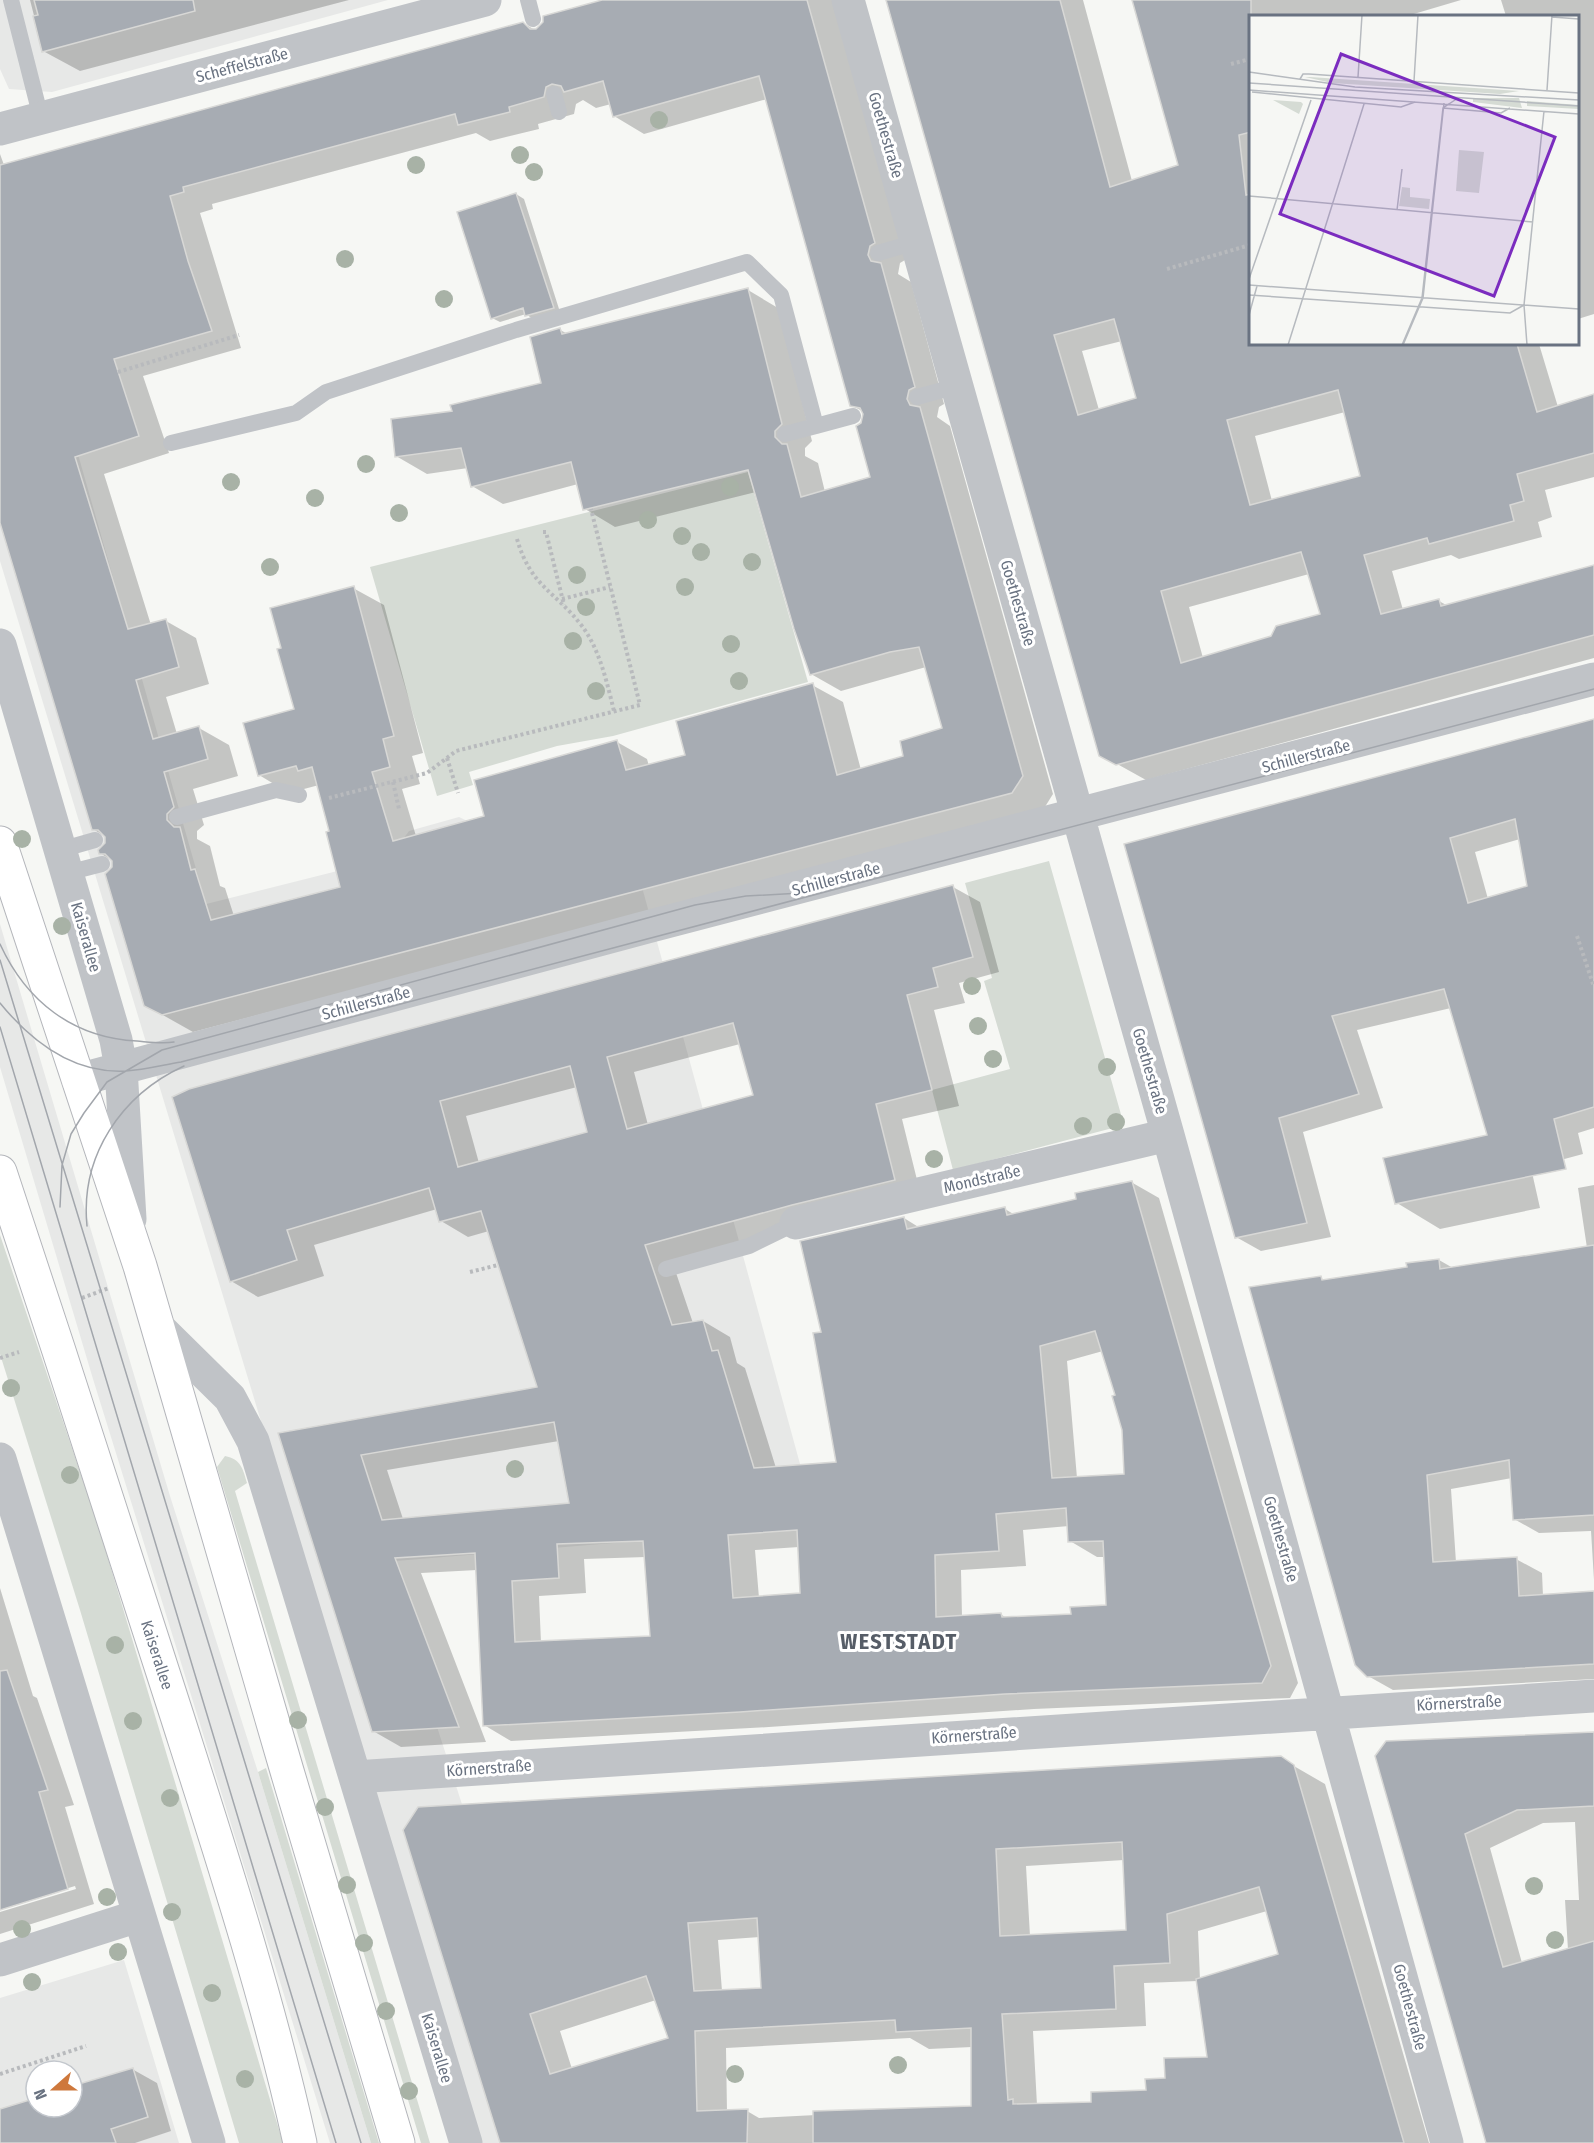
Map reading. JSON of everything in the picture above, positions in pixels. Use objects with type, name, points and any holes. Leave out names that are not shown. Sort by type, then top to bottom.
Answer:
[{"type":"main road","name":"Kaiserallee","points":[[0,843],[159,1328],[286,1771],[398,2143]]},
{"type":"main road","name":"Kaiserallee","points":[[0,1172],[82,1419],[238,1908],[286,2079],[300,2143]]},
{"type":"street","name":"Scheffelstraße","points":[[0,129],[433,7],[484,0]]},
{"type":"street","name":"Goethestraße","points":[[848,0],[1168,1135],[1447,2143]]},
{"type":"street","name":"Kaiserallee","points":[[0,645],[106,1005],[122,1068],[131,1238]]},
{"type":"street","name":"Schillerstraße","points":[[78,1080],[647,927],[1078,816],[1594,679]]},
{"type":"street","name":"Mondstraße","points":[[796,1223],[1168,1135]]},
{"type":"street","name":"Kaiserallee","points":[[159,1328],[230,1398],[253,1441],[466,2143]]},
{"type":"street","points":[[0,1459],[209,2143]]},
{"type":"street","name":"Körnerstraße","points":[[354,1777],[1329,1711],[1594,1696]]},
{"type":"street","points":[[0,1960],[138,1916]]},
{"type":"lane","points":[[11,0],[41,118]]},
{"type":"lane","points":[[528,0],[533,19]]},
{"type":"lane","points":[[554,94],[559,112]]},
{"type":"lane","points":[[878,253],[916,242]]},
{"type":"lane","points":[[171,443],[296,413],[326,392],[516,330],[747,261],[782,295],[816,426]]},
{"type":"lane","points":[[918,397],[957,386]]},
{"type":"lane","points":[[785,434],[853,416]]},
{"type":"lane","points":[[177,817],[276,790],[299,795]]},
{"type":"lane","points":[[64,862],[95,840]]},
{"type":"lane","points":[[64,862],[102,864]]},
{"type":"lane","points":[[666,1269],[748,1246],[796,1223]]},
{"type":"path","points":[[1231,64],[1249,60]]},
{"type":"path","points":[[1167,269],[1249,246]]},
{"type":"path","points":[[118,372],[239,335]]},
{"type":"path","points":[[299,795],[323,800],[427,774],[456,751],[640,705],[591,508]]},
{"type":"path","points":[[543,532],[546,532],[564,606]]},
{"type":"path","points":[[517,539],[523,562],[535,578],[582,627],[595,650],[605,676],[614,711]]},
{"type":"path","points":[[562,599],[610,587]]},
{"type":"path","points":[[447,758],[458,793]]},
{"type":"path","points":[[393,782],[399,809]]},
{"type":"path","points":[[1577,936],[1594,987]]},
{"type":"path","points":[[470,1272],[498,1265]]},
{"type":"path","points":[[0,2074],[86,2046]]},
{"type":"shaded area","points":[[0,0],[388,0],[52,92],[9,89],[0,69]]},
{"type":"shaded area","points":[[0,180],[206,904],[389,858],[409,831],[459,817],[482,828],[616,792],[817,1526],[384,1562],[571,2143],[480,2143],[0,561]]},
{"type":"shaded area","points":[[748,472],[808,682],[613,736],[557,746],[469,772],[473,785],[437,796],[370,567]]},
{"type":"shaded area","points":[[1049,861],[1124,1125],[953,1170],[932,1090],[1010,1069],[984,981],[992,978],[965,883]]},
{"type":"shaded area","points":[[0,924],[170,1496],[258,1772],[371,2143],[330,2143],[93,1379],[0,1067]]},
{"type":"shaded area","points":[[0,1235],[98,1525],[283,2143],[239,2143],[80,1610],[0,1354]]},
{"type":"shaded area","points":[[225,1456],[238,1462],[246,1478],[247,1483],[235,1491],[430,2143],[421,2143],[217,1467]]},
{"type":"shaded area","points":[[266,1768],[379,2143],[371,2143],[258,1772]]},
{"type":"shaded area","points":[[124,1960],[179,2143],[0,2143],[0,1998]]},
{"type":"building","points":[[34,0],[193,0],[195,11],[42,52],[33,16],[38,15]]},
{"type":"building","points":[[602,0],[807,0],[875,243],[870,246],[868,255],[871,261],[881,263],[915,387],[909,390],[907,399],[910,405],[920,407],[1023,776],[1012,793],[162,1015],[144,1006],[105,874],[112,867],[112,861],[105,854],[99,854],[98,850],[105,843],[105,837],[98,830],[92,830],[0,523],[0,165],[523,22],[530,29],[536,29],[543,22],[543,16]],"holes":[[[759,76],[850,406],[860,408],[863,414],[861,423],[856,426],[870,477],[801,497],[787,444],[782,444],[775,437],[775,431],[782,424],[748,288],[562,334],[560,328],[530,337],[541,383],[450,405],[452,411],[391,419],[395,457],[461,448],[471,487],[571,462],[583,510],[748,470],[794,629],[810,675],[890,652],[919,647],[942,728],[900,741],[903,756],[837,775],[813,683],[676,721],[685,755],[626,770],[617,740],[474,780],[484,816],[393,841],[372,772],[390,767],[383,739],[394,736],[354,586],[270,608],[281,648],[277,649],[294,709],[243,723],[258,776],[296,766],[298,771],[312,767],[329,831],[326,832],[340,887],[211,920],[195,869],[191,870],[180,827],[174,827],[167,820],[167,814],[174,807],[164,772],[208,759],[199,726],[153,739],[136,680],[179,667],[166,619],[128,629],[75,457],[139,436],[114,359],[212,331],[188,261],[170,196],[184,192],[183,187],[455,114],[458,125],[510,112],[509,107],[544,97],[546,87],[552,84],[561,86],[564,92],[603,81],[613,117]]]},
{"type":"building","points":[[886,0],[1060,0],[1110,187],[1178,165],[1132,0],[1251,0],[1249,132],[1239,135],[1246,195],[1249,194],[1249,345],[1517,345],[1537,412],[1594,394],[1594,453],[1517,474],[1524,501],[1510,505],[1514,521],[1429,544],[1427,538],[1364,555],[1381,614],[1439,599],[1441,606],[1594,565],[1594,635],[1116,765],[1099,756]],"holes":[[[1114,319],[1136,398],[1078,415],[1054,335]],[[1338,390],[1360,476],[1250,505],[1227,420]],[[1301,552],[1320,614],[1276,626],[1271,636],[1181,663],[1161,591]]]},
{"type":"building","points":[[516,193],[554,308],[525,316],[523,308],[491,319],[457,212]]},
{"type":"building","points":[[1594,719],[1594,1107],[1554,1119],[1566,1169],[1395,1204],[1383,1158],[1487,1135],[1444,989],[1332,1016],[1359,1094],[1279,1118],[1307,1223],[1235,1238],[1124,844]],"holes":[[[1515,819],[1527,886],[1468,903],[1450,838]]]},
{"type":"building","points":[[953,885],[973,957],[933,968],[938,987],[907,995],[932,1090],[876,1104],[895,1180],[645,1245],[672,1325],[703,1320],[712,1351],[718,1350],[754,1468],[836,1462],[813,1333],[821,1332],[800,1241],[904,1217],[907,1229],[1005,1207],[1007,1215],[1076,1199],[1075,1193],[1132,1181],[1271,1666],[1262,1683],[1005,1694],[483,1726],[475,1553],[395,1558],[459,1727],[372,1732],[278,1433],[537,1387],[481,1211],[439,1222],[429,1188],[287,1230],[297,1260],[230,1282],[172,1097],[189,1089]],"holes":[[[733,1023],[753,1095],[627,1129],[607,1057]],[[570,1066],[587,1132],[458,1167],[440,1101]],[[1095,1331],[1115,1395],[1112,1396],[1122,1430],[1124,1474],[1052,1478],[1040,1346]],[[554,1422],[569,1503],[382,1520],[361,1455]],[[1066,1508],[1068,1542],[1103,1541],[1106,1605],[1070,1607],[1071,1614],[1002,1617],[1001,1613],[936,1617],[935,1555],[999,1551],[996,1514]],[[797,1530],[800,1593],[733,1598],[728,1535]],[[643,1541],[650,1636],[515,1642],[512,1581],[559,1578],[557,1544]]]},
{"type":"building","points":[[1594,1245],[1594,1515],[1513,1520],[1509,1460],[1427,1475],[1433,1562],[1517,1557],[1519,1596],[1594,1591],[1594,1664],[1367,1677],[1355,1665],[1249,1287],[1321,1276],[1322,1280],[1407,1267],[1406,1263],[1439,1259],[1440,1269]]},
{"type":"building","points":[[7,1670],[48,1790],[39,1792],[68,1889],[0,1910],[0,1671]]},
{"type":"building","points":[[1594,1732],[1594,1806],[1517,1810],[1465,1834],[1503,1967],[1594,1941],[1594,2143],[1486,2143],[1375,1756],[1386,1741]]},
{"type":"building","points":[[1281,1756],[1294,1765],[1404,2143],[813,2143],[813,2111],[971,2106],[971,2028],[896,2032],[895,2020],[695,2031],[697,2111],[748,2109],[747,2143],[500,2143],[403,1830],[418,1807]],"holes":[[[1122,1842],[1126,1930],[1000,1936],[996,1849]],[[1259,1887],[1278,1954],[1196,1979],[1207,2057],[1164,2058],[1165,2078],[1145,2079],[1146,2090],[1091,2092],[1091,2102],[1013,2104],[1013,2099],[1008,2100],[1002,2014],[1116,2009],[1114,1966],[1170,1963],[1167,1914]],[[757,1918],[761,1988],[694,1991],[688,1923]],[[646,1976],[668,2038],[550,2074],[530,2014]]]},
{"type":"building","points":[[133,2068],[148,2117],[111,2129],[116,2143],[0,2143],[0,2109],[24,2102],[24,2119],[84,2119],[84,2082]]},
{"type":"tram line","points":[[0,1003],[25,1030],[71,1061],[107,1070],[147,1069],[181,1062],[1594,689]]},
{"type":"tram line","points":[[60,1207],[62,1165],[71,1134],[84,1113],[107,1082],[162,1050],[695,905],[746,896],[801,893]]},
{"type":"tram line","points":[[0,944],[23,983],[54,1013],[72,1024],[92,1033],[114,1038],[156,1043],[174,1042]]},
{"type":"tram line","points":[[0,960],[361,2143]]},
{"type":"tram line","points":[[0,1027],[336,2143]]},
{"type":"tram line","points":[[87,1226],[90,1176],[98,1152],[109,1131],[141,1093],[161,1078],[184,1066]]},
{"type":"district","name":"WESTSTADT","points":[[899,1641]]}]
